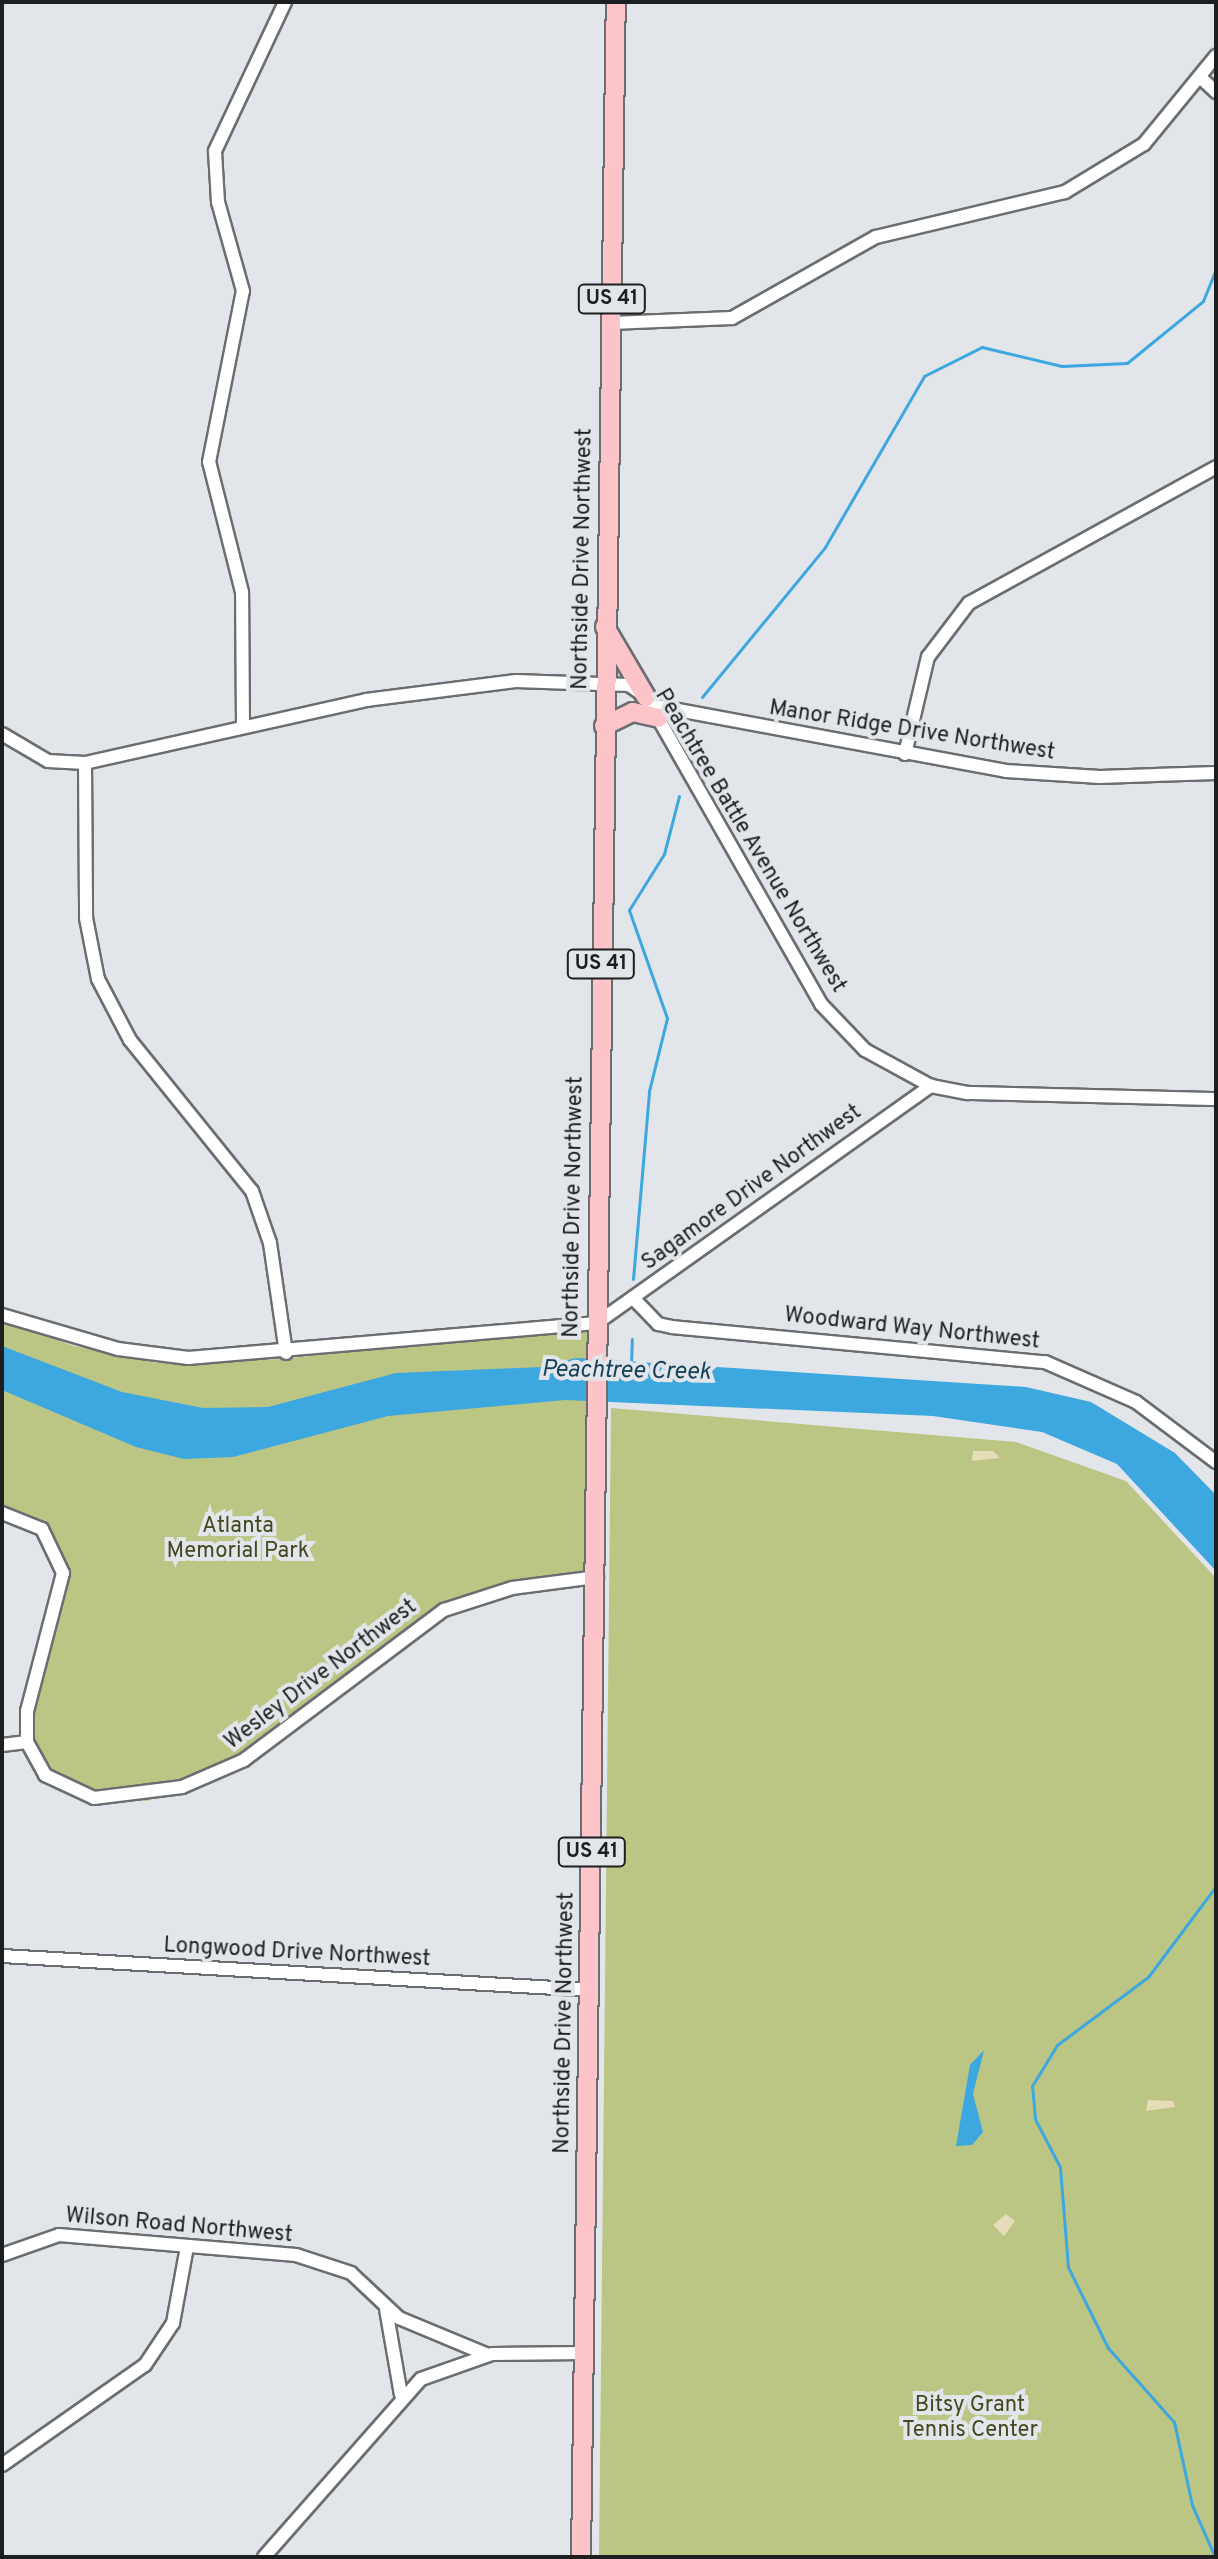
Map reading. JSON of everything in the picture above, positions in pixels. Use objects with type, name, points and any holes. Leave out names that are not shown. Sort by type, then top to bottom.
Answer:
[{"type":"main road","name":"Northside Drive Northwest","points":[[581,2557],[597,1577],[604,679],[616,2]]},
{"type":"main road","points":[[604,726],[651,707],[605,627]]},
{"type":"street","points":[[243,725],[242,592],[209,462],[243,291],[218,202],[215,151],[285,2]]},
{"type":"street","points":[[611,323],[732,318],[876,237],[1065,192],[1144,144],[1216,56]]},
{"type":"street","points":[[1200,77],[1216,92]]},
{"type":"street","points":[[905,754],[928,657],[969,603],[1216,467]]},
{"type":"street","name":"Peachtree Battle Avenue Northwest","points":[[2,734],[48,761],[85,763],[243,725],[494,683],[604,679],[651,707],[821,1004],[865,1050],[931,1086],[968,1093],[1216,1099]]},
{"type":"street","name":"Manor Ridge Drive Northwest","points":[[651,707],[905,754],[1053,775],[1216,773]]},
{"type":"street","points":[[85,763],[86,918],[98,979],[130,1040],[252,1191],[270,1243],[286,1353]]},
{"type":"street","name":"Sagamore Drive Northwest","points":[[597,1323],[931,1086]]},
{"type":"street","name":"Woodward Way Northwest","points":[[634,1299],[658,1324],[672,1327],[1045,1362],[1136,1402],[1216,1462]]},
{"type":"street","points":[[2,1315],[47,1332],[161,1356],[286,1353],[597,1323]]},
{"type":"street","points":[[2,1513],[42,1529],[63,1573],[27,1711],[27,1742],[2,1745]]},
{"type":"street","name":"Wesley Drive Northwest","points":[[27,1742],[45,1775],[78,1795],[182,1787],[261,1750],[396,1640],[444,1610],[512,1588],[597,1577]]},
{"type":"street","name":"Longwood Drive Northwest","points":[[2,1956],[589,1990]]},
{"type":"street","name":"Wilson Road Northwest","points":[[2,2255],[48,2235],[268,2251],[333,2265],[364,2282],[386,2309],[488,2355]]},
{"type":"street","points":[[2,2465],[100,2402],[153,2355],[173,2323],[187,2247]]},
{"type":"street","points":[[386,2309],[401,2395]]},
{"type":"street","points":[[264,2557],[401,2395],[441,2367],[488,2355],[584,2353]]},
{"type":"green space","name":"Atlanta Memorial Park","points":[[2,1320],[74,1346],[157,1363],[284,1359],[603,1321],[586,1572],[507,1584],[435,1613],[219,1772],[147,1801],[53,1787],[25,1744],[67,1578],[53,1535],[2,1506]]},
{"type":"green space","name":"Bitsy Grant Tennis Center","points":[[611,1408],[1016,1442],[1126,1481],[1216,1578],[1216,2557],[599,2557]]},
{"type":"sand","points":[[973,1451],[993,1451],[1000,1458],[972,1461]]},
{"type":"sand","points":[[1148,2100],[1173,2101],[1175,2107],[1146,2111]]},
{"type":"sand","points":[[1006,2214],[1015,2221],[1004,2236],[993,2225]]},
{"type":"water","name":"Peachtree Creek","points":[[2,1346],[122,1392],[203,1408],[268,1407],[396,1373],[542,1367],[576,1358],[1026,1387],[1091,1402],[1175,1453],[1216,1495],[1216,1571],[1117,1464],[1042,1432],[933,1416],[565,1400],[388,1416],[233,1457],[184,1459],[136,1447],[2,1390]]},
{"type":"water","points":[[984,2050],[973,2094],[983,2132],[972,2145],[956,2146],[970,2065]]},
{"type":"waterway","points":[[702,697],[825,547],[924,376],[982,347],[1062,366],[1127,363],[1203,301],[1216,268]]},
{"type":"waterway","points":[[633,1279],[649,1091],[667,1018],[629,910],[664,854],[679,796]]},
{"type":"waterway","name":"Peachtree Creek","points":[[631,1364],[632,1339]]},
{"type":"waterway","points":[[1215,2557],[1192,2505],[1174,2422],[1108,2348],[1068,2267],[1060,2167],[1035,2119],[1032,2086],[1057,2045],[1148,1977],[1216,1886]]}]
